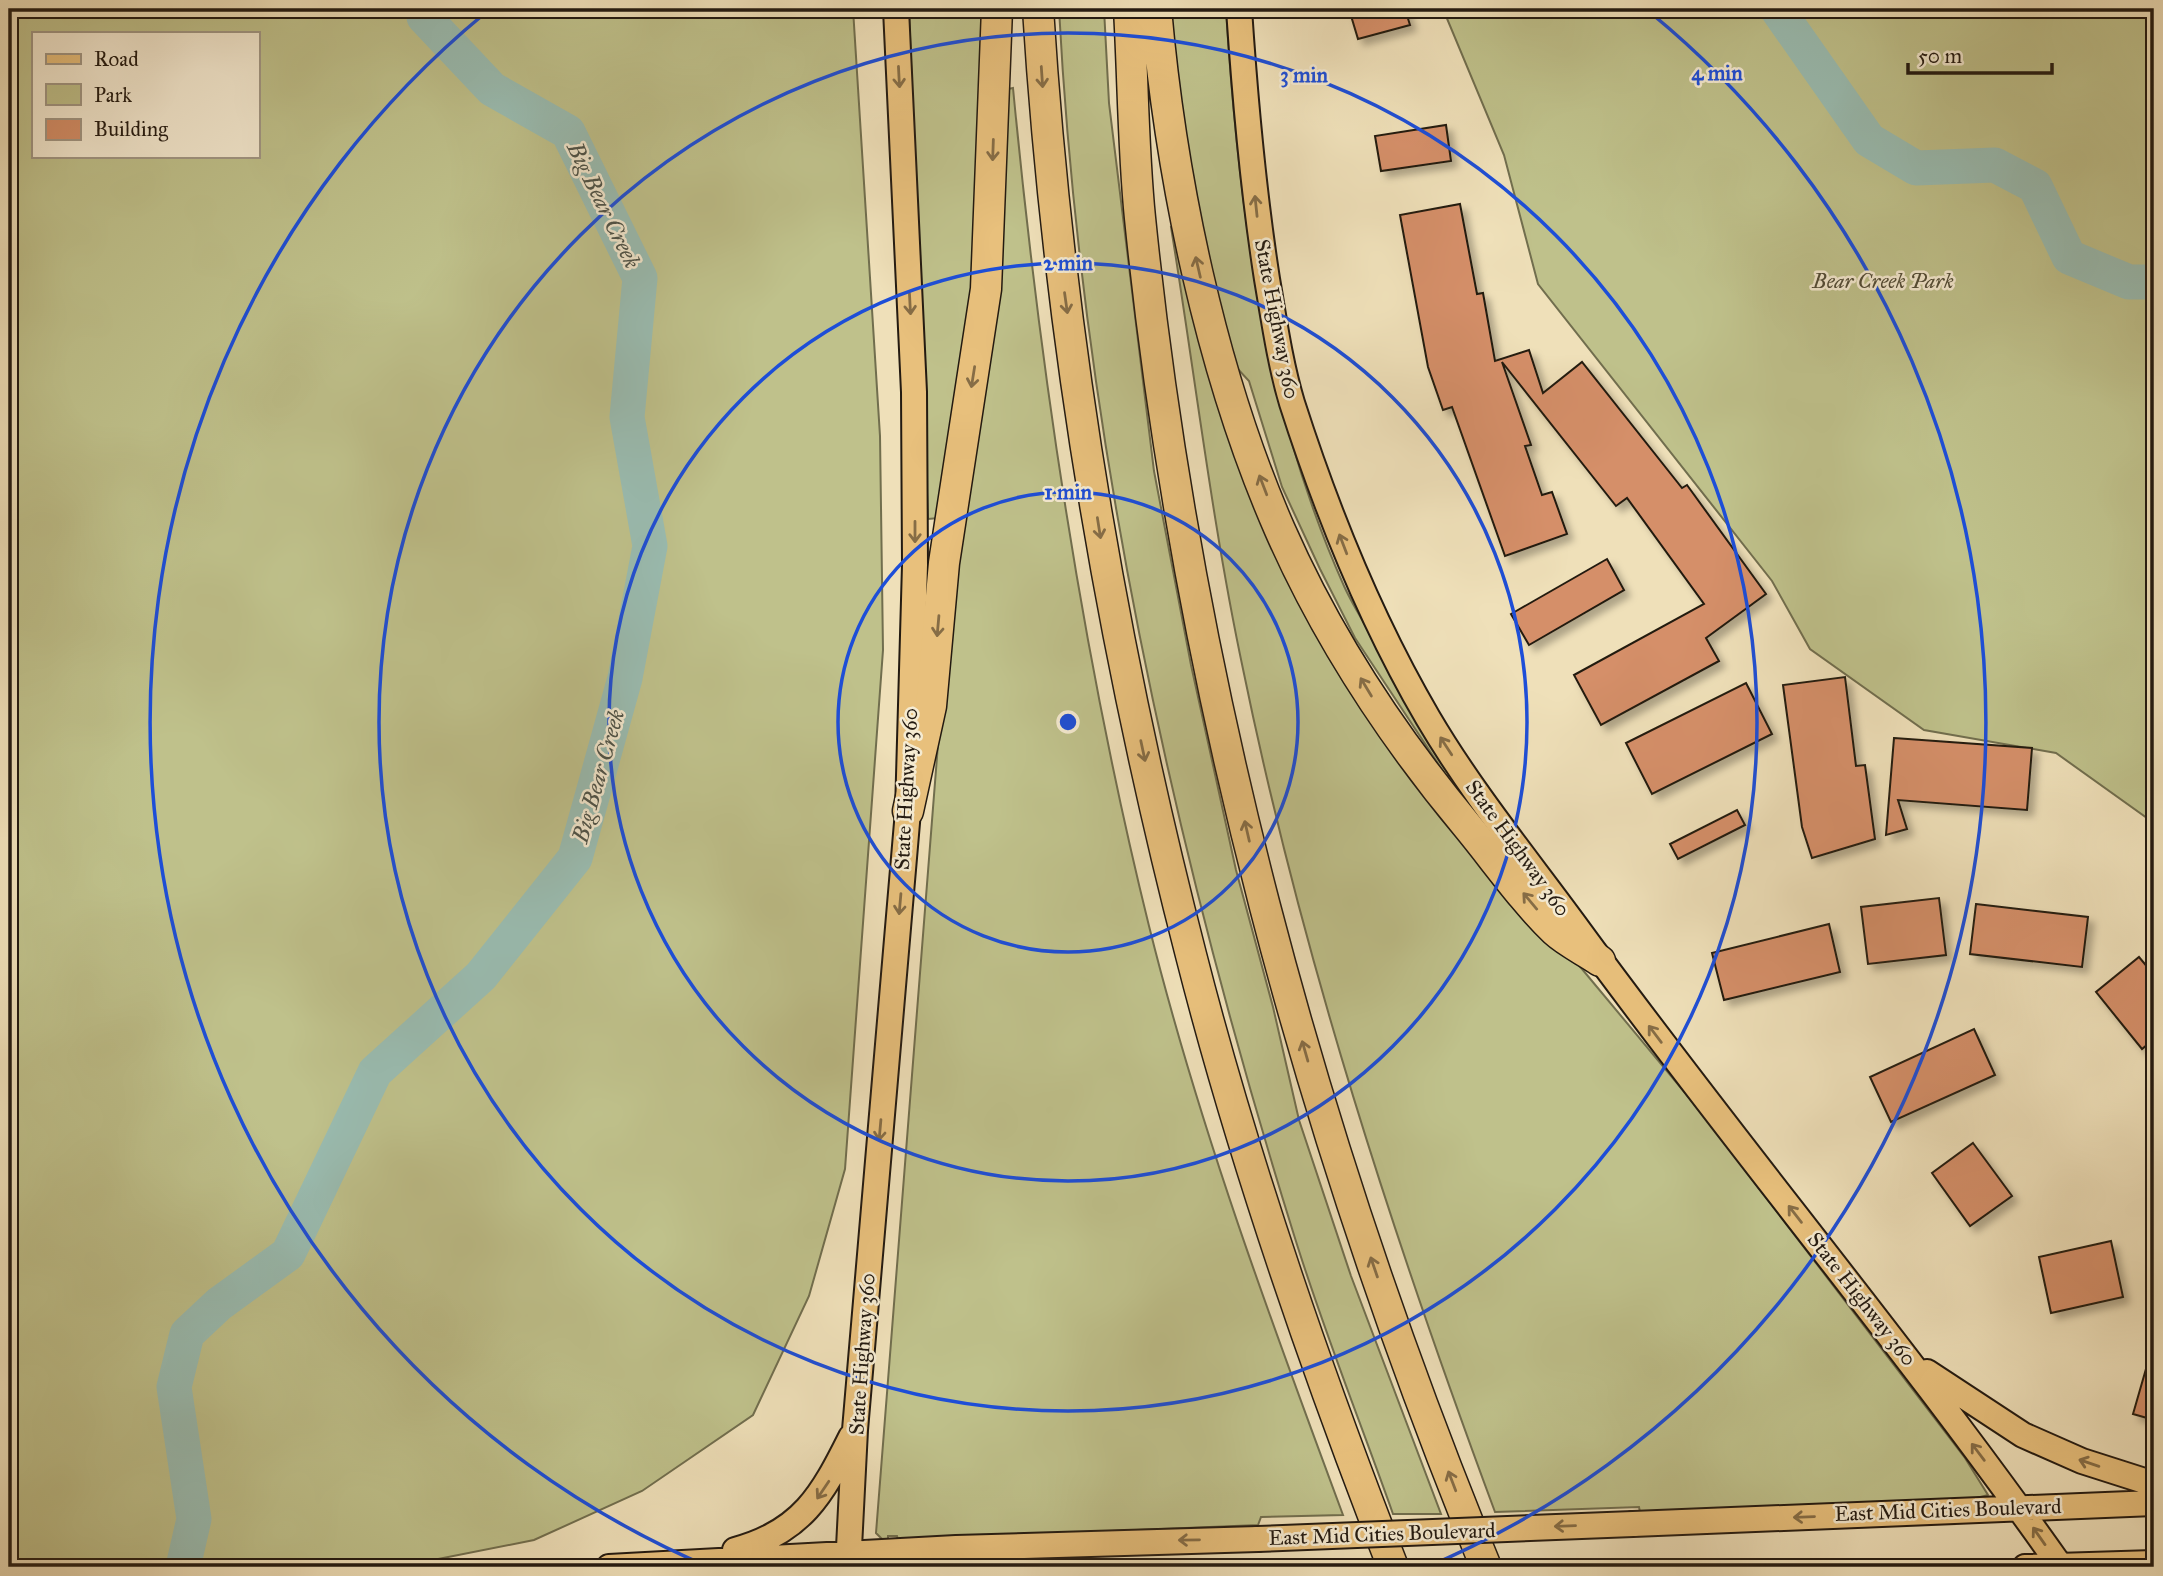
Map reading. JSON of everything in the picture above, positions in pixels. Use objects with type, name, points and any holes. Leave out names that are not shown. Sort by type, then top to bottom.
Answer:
[{"type":"highway","points":[[908,811],[931,706],[944,563],[986,289],[997,9]]},
{"type":"highway","points":[[1038,9],[1061,266],[1080,407],[1102,546],[1158,822],[1195,971],[1263,1202],[1320,1372],[1393,1567]]},
{"type":"highway","points":[[1129,9],[1140,216],[1167,426],[1218,702],[1246,824],[1322,1108],[1410,1374],[1486,1567]]},
{"type":"highway","points":[[1156,9],[1161,70],[1189,222],[1212,326],[1240,427],[1280,530],[1325,620],[1363,684],[1434,786],[1556,932],[1601,961]]},
{"type":"main road","name":"State Highway 360","points":[[849,1560],[855,1430],[908,811],[915,565],[914,392],[896,9]]},
{"type":"main road","name":"State Highway 360","points":[[1239,9],[1258,224],[1276,333],[1291,398],[1345,552],[1380,629],[1429,720],[1467,778],[1704,1100],[1911,1361],[2060,1566]]},
{"type":"main road","points":[[1911,1361],[2023,1435],[2082,1461],[2154,1484]]},
{"type":"main road","points":[[697,1561],[762,1543],[787,1528],[825,1489],[855,1430]]},
{"type":"main road","name":"East Mid Cities Boulevard","points":[[609,1567],[697,1561],[849,1560],[1258,1539],[2154,1503]]},
{"type":"main road","points":[[2025,1567],[2154,1563]]},
{"type":"green space","points":[[9,9],[853,9],[880,436],[883,650],[845,1169],[809,1296],[753,1415],[642,1491],[534,1540],[423,1562],[367,1567],[9,1567]]},
{"type":"green space","points":[[909,9],[986,9],[980,244],[939,518],[928,519]]},
{"type":"green space","points":[[1059,9],[1104,9],[1109,103],[1154,471],[1191,665],[1236,870],[1273,1007],[1299,1120],[1351,1276],[1441,1514],[1393,1514],[1305,1270],[1249,1085],[1208,934],[1138,629],[1110,475],[1070,165]]},
{"type":"green space","points":[[1167,9],[1226,9],[1247,230],[1274,375],[1293,447],[1316,517],[1344,586],[1450,774],[1447,777],[1355,638],[1282,487],[1249,381],[1236,367],[1212,281],[1175,76]]},
{"type":"green space","name":"Bear Creek Park","points":[[1443,9],[2143,9],[2154,23],[2154,823],[2056,753],[1924,730],[1810,649],[1772,581],[1538,284],[1504,155]]},
{"type":"green space","points":[[1013,88],[1036,299],[1066,510],[1083,614],[1125,823],[1169,1001],[1213,1150],[1343,1515],[1261,1517],[1258,1525],[898,1540],[897,1536],[888,1536],[888,1541],[884,1541],[876,1533],[948,617],[1003,90]]},
{"type":"green space","points":[[1181,225],[1239,450],[1466,841],[1582,969],[1696,1106],[1965,1458],[1988,1495],[1977,1498],[1640,1512],[1639,1507],[1495,1512],[1386,1200],[1322,990],[1293,884],[1243,669],[1213,504],[1171,227]]},
{"type":"building","points":[[1349,9],[1405,9],[1410,25],[1358,39]]},
{"type":"building","points":[[1446,125],[1451,161],[1381,171],[1375,136]]},
{"type":"building","points":[[1460,204],[1477,294],[1483,293],[1495,361],[1529,350],[1543,393],[1582,362],[1682,488],[1687,485],[1766,594],[1706,638],[1719,661],[1601,725],[1574,675],[1704,604],[1627,498],[1616,506],[1502,362],[1531,445],[1525,446],[1542,495],[1552,492],[1567,534],[1505,556],[1452,407],[1443,410],[1428,367],[1400,215]]},
{"type":"building","points":[[1607,559],[1624,590],[1529,645],[1511,614]]},
{"type":"building","points":[[1845,677],[1856,766],[1865,765],[1875,839],[1812,858],[1802,827],[1783,685]]},
{"type":"building","points":[[1746,683],[1772,734],[1652,794],[1626,743]]},
{"type":"building","points":[[1894,738],[2032,748],[2027,810],[1898,800],[1907,829],[1886,835]]},
{"type":"building","points":[[1737,810],[1745,825],[1678,859],[1670,844]]},
{"type":"building","points":[[1939,898],[1946,955],[1868,964],[1861,907]]},
{"type":"building","points":[[1976,904],[2088,917],[2082,967],[1970,954]]},
{"type":"building","points":[[1829,924],[1840,972],[1724,1000],[1712,953]]},
{"type":"building","points":[[2139,957],[2154,975],[2154,1039],[2142,1049],[2096,992]]},
{"type":"building","points":[[1974,1029],[1995,1075],[1891,1122],[1870,1077]]},
{"type":"building","points":[[1973,1143],[2012,1196],[1970,1226],[1932,1173]]},
{"type":"building","points":[[2111,1241],[2123,1297],[2051,1313],[2039,1257]]},
{"type":"building","points":[[2150,1355],[2154,1356],[2154,1420],[2133,1414]]},
{"type":"waterway","name":"Big Bear Creek","points":[[183,1567],[194,1519],[174,1387],[187,1334],[219,1304],[288,1254],[375,1072],[481,976],[575,858],[625,678],[650,546],[627,417],[640,278],[568,132],[492,89],[424,17],[424,9]]},
{"type":"waterway","points":[[1777,9],[1869,140],[1916,168],[1995,165],[2035,186],[2069,257],[2129,282],[2154,282]]}]
